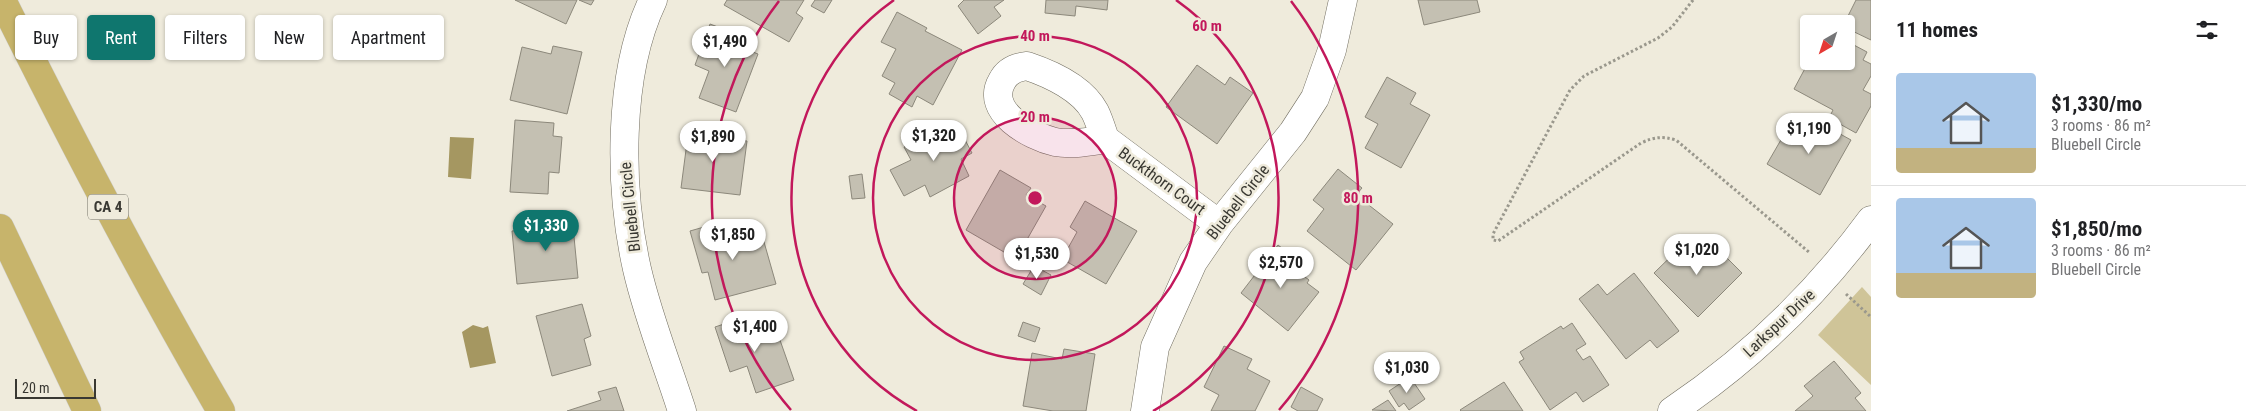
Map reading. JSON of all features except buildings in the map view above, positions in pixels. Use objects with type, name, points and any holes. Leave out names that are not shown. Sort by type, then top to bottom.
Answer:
[{"type":"highway","name":"CA 4","points":[[2,0],[57,111],[176,335],[222,411]]},
{"type":"highway","points":[[0,228],[87,411]]},
{"type":"street","name":"Bluebell Circle","points":[[653,0],[644,18],[634,58],[626,113],[625,165],[627,205],[638,270],[682,411]]},
{"type":"street","name":"Bluebell Circle","points":[[1146,411],[1155,347],[1193,262],[1220,224],[1293,132],[1315,98],[1332,50],[1343,0]]},
{"type":"street","name":"Buckthorn Court","points":[[1105,139],[1220,224]]},
{"type":"street","name":"Larkspur Drive","points":[[1672,411],[1707,388],[1777,328],[1816,288],[1871,220]]},
{"type":"path","points":[[1694,0],[1672,27],[1658,38],[1584,76],[1570,90],[1493,234],[1493,240],[1498,241],[1641,143],[1655,137],[1665,137],[1676,140],[1810,253]]},
{"type":"path","points":[[1846,294],[1871,317]]},
{"type":"shaded area","points":[[450,137],[474,138],[471,179],[448,177]]},
{"type":"shaded area","points":[[1862,287],[1871,297],[1871,385],[1818,335]]},
{"type":"shaded area","points":[[473,325],[483,328],[488,326],[496,363],[470,368],[462,332]]}]
